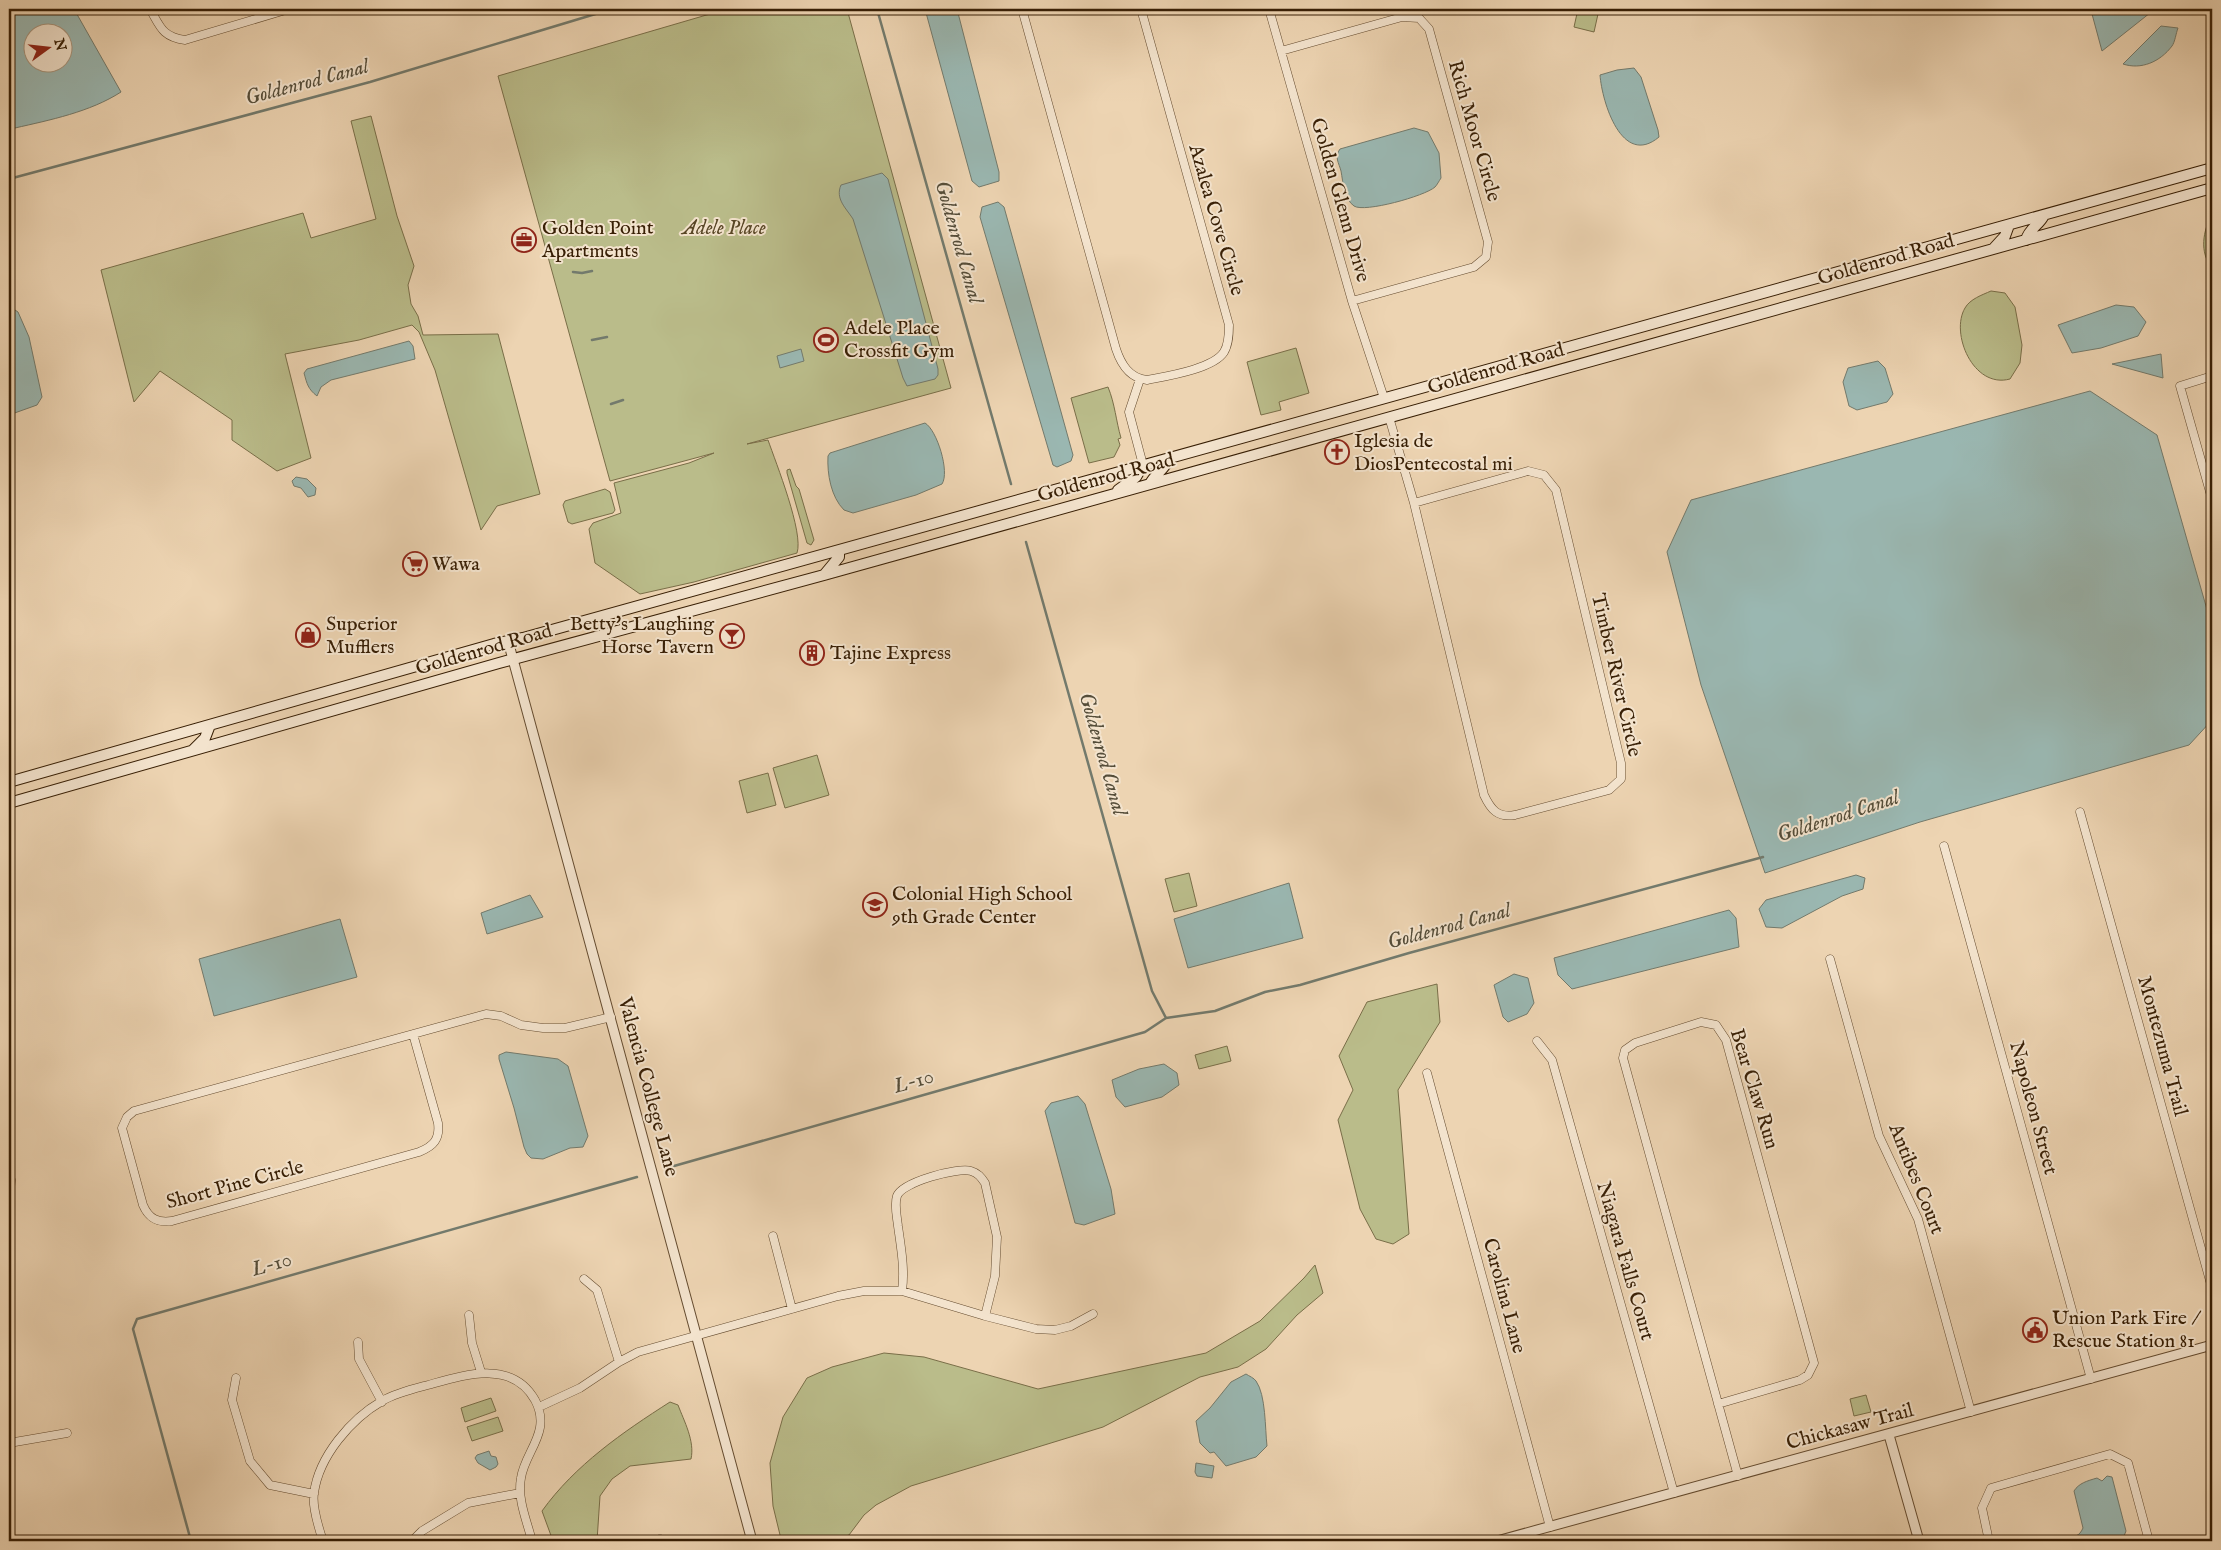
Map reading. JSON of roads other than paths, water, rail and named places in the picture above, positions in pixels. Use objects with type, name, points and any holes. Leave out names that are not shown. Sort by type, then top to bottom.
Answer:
[{"type":"main road","name":"Goldenrod Road","points":[[9,782],[508,641],[839,551],[2212,168]]},
{"type":"main road","name":"Goldenrod Road","points":[[9,803],[513,660],[2212,188]]},
{"type":"main road","points":[[2026,240],[2030,231],[2042,221],[2044,215]]},
{"type":"main road","points":[[1993,249],[2005,236],[2009,225]]},
{"type":"main road","points":[[1150,484],[1159,471],[1166,466],[1169,458]]},
{"type":"main road","points":[[1116,493],[1123,485],[1136,477],[1143,465]]},
{"type":"main road","points":[[824,575],[839,557],[839,551]]},
{"type":"main road","points":[[190,752],[205,738],[210,725]]},
{"type":"street","points":[[150,9],[163,30],[172,38],[185,40],[289,9]]},
{"type":"street","points":[[1022,9],[1116,349],[1123,365],[1133,376],[1140,379],[1129,412],[1143,465]]},
{"type":"street","name":"Azalea Cove Circle","points":[[1140,9],[1229,324],[1230,336],[1224,352],[1211,364],[1157,378],[1140,379]]},
{"type":"street","name":"Golden Glenn Drive","points":[[1269,9],[1352,301],[1384,398]]},
{"type":"street","name":"Rich Moor Circle","points":[[1281,51],[1402,17],[1419,18],[1429,29],[1488,242],[1486,257],[1474,267],[1352,301]]},
{"type":"street","points":[[2212,376],[2180,386],[2212,499]]},
{"type":"street","name":"Timber River Circle","points":[[1389,417],[1414,503],[1484,795],[1491,809],[1505,817],[1609,790],[1621,779],[1622,764],[1556,490],[1544,476],[1528,471],[1414,503]]},
{"type":"street","name":"Valencia College Lane","points":[[508,641],[752,1541]]},
{"type":"street","name":"Montezuma Trail","points":[[2080,812],[2212,1288]]},
{"type":"street","name":"Napoleon Street","points":[[1944,846],[2091,1379]]},
{"type":"street","name":"Antibes Court","points":[[1830,959],[1879,1136],[1918,1219],[1971,1412]]},
{"type":"street","name":"Short Pine Circle","points":[[413,1034],[438,1123],[438,1138],[432,1145],[419,1152],[172,1221],[159,1222],[148,1214],[143,1206],[123,1131],[123,1124],[130,1114],[413,1034],[486,1014],[501,1016],[521,1025],[543,1028],[565,1028],[611,1017]]},
{"type":"street","name":"Bear Claw Run","points":[[1718,1404],[1800,1380],[1808,1375],[1814,1364],[1726,1040],[1716,1025],[1701,1022],[1635,1043],[1625,1050],[1622,1058],[1718,1404],[1738,1476]]},
{"type":"street","name":"Niagara Falls Court","points":[[1537,1042],[1552,1060],[1674,1493]]},
{"type":"street","name":"Carolina Lane","points":[[1426,1073],[1550,1527]]},
{"type":"street","points":[[902,1291],[904,1278],[896,1206],[899,1192],[906,1186],[959,1170],[973,1171],[985,1183],[997,1237],[995,1276],[985,1316]]},
{"type":"street","points":[[9,1172],[11,1180],[9,1204]]},
{"type":"street","points":[[774,1236],[792,1309]]},
{"type":"street","points":[[584,1279],[597,1290],[619,1362]]},
{"type":"street","points":[[538,1408],[580,1388],[619,1362],[638,1352],[856,1292],[902,1291],[1036,1329],[1055,1330],[1071,1326],[1093,1314]]},
{"type":"street","points":[[469,1315],[472,1342],[481,1372]]},
{"type":"street","points":[[358,1342],[359,1359],[382,1402]]},
{"type":"street","name":"Chickasaw Trail","points":[[1498,1541],[2212,1345]]},
{"type":"street","points":[[323,1541],[314,1494],[324,1461],[341,1437],[362,1417],[382,1402],[410,1390],[458,1376],[481,1372],[492,1372],[516,1382],[528,1391],[538,1408],[540,1427],[536,1445],[521,1477],[520,1492],[532,1541]]},
{"type":"street","points":[[236,1378],[232,1400],[250,1461],[270,1485],[314,1494]]},
{"type":"street","points":[[9,1443],[68,1432]]},
{"type":"street","points":[[1889,1435],[1919,1541]]},
{"type":"street","points":[[1989,1541],[1982,1508],[1991,1488],[2110,1454],[2128,1463],[2149,1541]]},
{"type":"street","points":[[412,1541],[422,1531],[468,1503],[520,1492]]},
{"type":"water","points":[[9,9],[74,9],[121,92],[83,110],[15,128],[9,121]]},
{"type":"water","points":[[925,9],[957,9],[999,172],[999,181],[979,187],[972,181]]},
{"type":"water","points":[[2113,9],[2155,9],[2102,51],[2092,14]]},
{"type":"water","points":[[2161,26],[2178,28],[2173,44],[2167,52],[2156,60],[2143,65],[2130,66],[2123,64]]},
{"type":"water","points":[[1634,68],[1641,77],[1658,130],[1659,137],[1646,144],[1634,144],[1616,128],[1605,100],[1600,75]]},
{"type":"water","points":[[1414,128],[1428,132],[1439,153],[1441,178],[1436,186],[1420,195],[1395,202],[1360,208],[1354,206],[1344,190],[1337,157],[1340,149]]},
{"type":"water","points":[[882,173],[888,179],[938,369],[938,375],[935,379],[907,386],[853,219],[839,195],[841,185]]},
{"type":"water","points":[[998,202],[1004,207],[1073,455],[1071,461],[1057,467],[1053,465],[980,217],[982,207]]},
{"type":"water","points":[[2116,305],[2134,307],[2146,322],[2138,336],[2101,348],[2072,353],[2058,325]]},
{"type":"water","points":[[9,306],[18,312],[29,337],[42,397],[37,405],[9,415]]},
{"type":"water","points":[[409,341],[413,346],[415,359],[331,380],[321,387],[317,396],[307,383],[304,373],[307,369]]},
{"type":"water","points":[[801,349],[804,361],[780,368],[777,356]]},
{"type":"water","points":[[2161,354],[2163,378],[2112,364]]},
{"type":"water","points":[[1878,361],[1885,368],[1893,394],[1887,402],[1857,410],[1849,406],[1843,382],[1848,368]]},
{"type":"water","points":[[2090,391],[2157,435],[2212,627],[2212,720],[2189,745],[1920,822],[1765,873],[1701,685],[1667,552],[1691,500]]},
{"type":"water","points":[[925,423],[934,434],[941,452],[944,470],[942,484],[916,495],[853,513],[844,510],[836,499],[829,478],[828,456],[830,453]]},
{"type":"water","points":[[296,477],[307,479],[316,488],[315,495],[308,497],[301,488],[294,486],[292,481]]},
{"type":"water","points":[[1856,875],[1865,878],[1863,889],[1842,896],[1782,928],[1766,927],[1759,909],[1766,900]]},
{"type":"water","points":[[1289,883],[1303,938],[1188,968],[1174,919]]},
{"type":"water","points":[[530,895],[543,917],[487,934],[481,913]]},
{"type":"water","points":[[1729,910],[1736,918],[1739,947],[1572,989],[1558,975],[1554,958]]},
{"type":"water","points":[[340,919],[357,977],[214,1016],[199,959]]},
{"type":"water","points":[[1514,974],[1528,978],[1534,1003],[1527,1014],[1508,1022],[1503,1017],[1494,985]]},
{"type":"water","points":[[506,1052],[558,1059],[568,1066],[588,1136],[583,1147],[570,1148],[543,1159],[531,1158],[527,1154],[499,1059],[499,1055]]},
{"type":"water","points":[[1164,1064],[1177,1073],[1179,1085],[1162,1097],[1125,1107],[1116,1097],[1112,1080],[1139,1069]]},
{"type":"water","points":[[1078,1096],[1085,1104],[1111,1189],[1115,1214],[1084,1225],[1075,1223],[1045,1111],[1051,1103]]},
{"type":"water","points":[[1246,1374],[1256,1381],[1262,1395],[1267,1446],[1256,1457],[1226,1466],[1214,1452],[1210,1453],[1200,1443],[1196,1421],[1210,1408],[1231,1382]]},
{"type":"water","points":[[489,1451],[491,1456],[496,1457],[498,1464],[490,1470],[478,1463],[475,1458],[477,1455]]},
{"type":"water","points":[[1196,1463],[1214,1466],[1212,1478],[1197,1476],[1195,1472]]},
{"type":"water","points":[[2107,1476],[2112,1477],[2126,1531],[2124,1536],[2111,1541],[2065,1541],[2067,1538],[2078,1535],[2083,1528],[2074,1491],[2084,1483],[2097,1478],[2102,1481]]},
{"type":"waterway","name":"Goldenrod Canal","points":[[9,179],[370,82],[612,9]]},
{"type":"waterway","name":"Goldenrod Canal","points":[[877,9],[1011,484]]},
{"type":"waterway","points":[[573,272],[592,271]]},
{"type":"waterway","points":[[592,340],[607,337]]},
{"type":"waterway","points":[[611,404],[623,400]]},
{"type":"waterway","name":"Goldenrod Canal","points":[[1026,542],[1152,991],[1166,1018]]},
{"type":"waterway","name":"Goldenrod Canal","points":[[667,1168],[1145,1032],[1166,1018],[1215,1011],[1265,992],[1300,985],[1409,953],[1763,857]]},
{"type":"waterway","name":"L-10","points":[[191,1541],[133,1329],[137,1319],[637,1177]]},
{"type":"place","name":"Golden Point Apartments","points":[[524,240]]},
{"type":"place","name":"Adele Place Crossfit Gym","points":[[826,340]]},
{"type":"place","name":"Iglesia de DiosPentecostal mi","points":[[1337,452]]},
{"type":"place","name":"Wawa","points":[[415,564]]},
{"type":"place","name":"Superior Mufflers","points":[[308,635]]},
{"type":"place","name":"Betty's Laughing Horse Tavern","points":[[732,636]]},
{"type":"place","name":"Tajine Express","points":[[812,653]]},
{"type":"place","name":"Colonial High School 9th Grade Center","points":[[875,905]]},
{"type":"place","name":"Union Park Fire / Rescue Station 81","points":[[2035,1330]]},
{"type":"park label","name":"Adele Place","points":[[724,228]]}]
